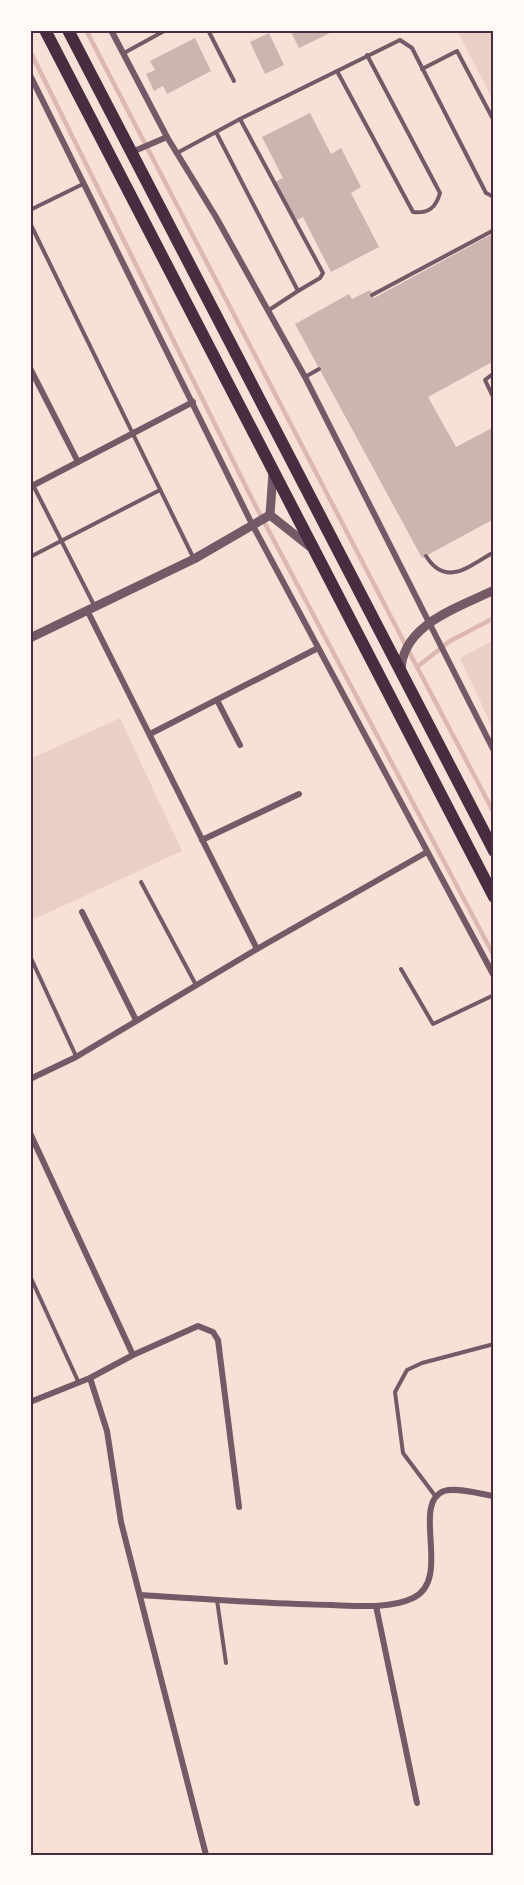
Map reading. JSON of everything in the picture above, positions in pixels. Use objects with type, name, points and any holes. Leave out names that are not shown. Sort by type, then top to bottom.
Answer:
[{"type":"main road","points":[[45,30],[494,897]]},
{"type":"main road","points":[[68,30],[136,150],[494,851]]},
{"type":"street","points":[[111,30],[167,137],[269,310],[305,377],[494,751]]},
{"type":"street","points":[[30,75],[318,648],[494,976]]},
{"type":"street","points":[[136,150],[167,137]]},
{"type":"street","points":[[30,368],[78,462]]},
{"type":"street","points":[[32,486],[193,402]]},
{"type":"street","points":[[268,516],[273,472]]},
{"type":"street","points":[[30,638],[194,559],[268,516]]},
{"type":"street","points":[[268,516],[313,550]]},
{"type":"street","points":[[401,671],[402,656],[418,632],[428,624],[494,590]]},
{"type":"street","points":[[91,610],[257,949]]},
{"type":"street","points":[[150,734],[318,648]]},
{"type":"street","points":[[217,700],[240,745]]},
{"type":"street","points":[[202,840],[299,794]]},
{"type":"street","points":[[30,1079],[76,1057],[257,949],[427,852]]},
{"type":"street","points":[[82,912],[136,1020]]},
{"type":"street","points":[[30,1133],[133,1354]]},
{"type":"street","points":[[30,1402],[90,1378],[133,1354],[198,1326],[213,1332],[218,1340],[239,1507]]},
{"type":"street","points":[[90,1378],[107,1431],[121,1522],[206,1855]]},
{"type":"street","points":[[140,1595],[376,1606],[412,1598],[425,1590],[431,1573],[430,1509],[436,1498],[443,1491],[494,1496]]},
{"type":"street","points":[[376,1606],[417,1803]]},
{"type":"lane","points":[[124,53],[157,32],[166,30]]},
{"type":"lane","points":[[208,30],[234,81]]},
{"type":"lane","points":[[177,153],[240,119],[400,40],[412,48],[486,193],[494,197]]},
{"type":"lane","points":[[422,69],[457,51],[494,121]]},
{"type":"lane","points":[[337,71],[413,212],[428,211],[436,204],[440,192],[368,55]]},
{"type":"lane","points":[[240,119],[323,273],[269,310]]},
{"type":"lane","points":[[216,132],[298,291]]},
{"type":"lane","points":[[30,210],[83,184]]},
{"type":"lane","points":[[30,223],[194,559]]},
{"type":"lane","points":[[372,295],[494,230]]},
{"type":"lane","points":[[305,377],[319,369]]},
{"type":"lane","points":[[494,373],[486,380],[494,399]]},
{"type":"lane","points":[[32,486],[91,610]]},
{"type":"lane","points":[[30,557],[160,490]]},
{"type":"lane","points":[[426,556],[437,571],[456,573],[494,552]]},
{"type":"lane","points":[[141,882],[196,985]]},
{"type":"lane","points":[[30,956],[76,1057]]},
{"type":"lane","points":[[401,969],[433,1024],[494,995]]},
{"type":"lane","points":[[30,1276],[78,1381]]},
{"type":"lane","points":[[436,1498],[403,1453],[395,1392],[401,1377],[415,1366],[494,1344]]},
{"type":"lane","points":[[217,1600],[226,1663]]},
{"type":"shaded area","points":[[457,30],[494,30],[494,102]]},
{"type":"shaded area","points":[[494,640],[494,731],[460,658]]},
{"type":"shaded area","points":[[120,718],[182,851],[30,921],[30,759]]},
{"type":"building","points":[[290,30],[336,30],[299,48]]},
{"type":"building","points":[[269,33],[284,65],[265,74],[250,42]]},
{"type":"building","points":[[195,38],[211,71],[167,94],[163,86],[154,91],[146,74],[155,70],[150,61]]},
{"type":"building","points":[[310,113],[331,154],[341,148],[361,187],[351,193],[379,247],[331,272],[303,217],[295,221],[275,182],[283,178],[262,137]]},
{"type":"building","points":[[494,233],[494,361],[428,397],[456,447],[494,427],[494,519],[422,558],[295,324],[349,294],[352,299],[370,290],[374,298]]},
{"type":"waterway","points":[[86,30],[417,667]]},
{"type":"waterway","points":[[30,51],[253,501],[494,956]]},
{"type":"waterway","points":[[494,618],[450,641],[417,667],[494,813]]}]
